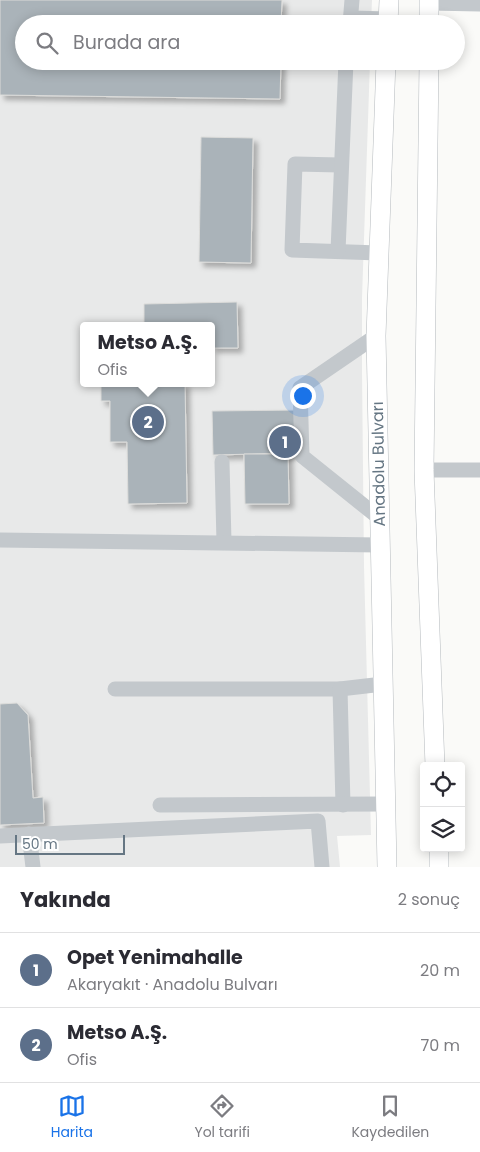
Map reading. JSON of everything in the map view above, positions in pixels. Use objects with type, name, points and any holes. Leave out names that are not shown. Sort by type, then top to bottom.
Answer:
[{"type":"main road","points":[[388,15],[389,0]]},
{"type":"main road","points":[[429,2],[429,15]]},
{"type":"main road","name":"Anadolu Bulvarı","points":[[386,70],[376,336],[378,518],[387,865]]},
{"type":"main road","points":[[429,70],[424,470],[435,762]]},
{"type":"main road","points":[[438,852],[439,867]]},
{"type":"street","points":[[351,15],[352,0]]},
{"type":"street","points":[[429,2],[480,4]]},
{"type":"street","points":[[338,251],[340,166],[345,70]]},
{"type":"street","points":[[340,166],[295,164],[292,250],[379,253]]},
{"type":"street","points":[[376,336],[300,388],[302,456],[378,518]]},
{"type":"street","points":[[222,462],[224,542]]},
{"type":"street","points":[[424,470],[480,470]]},
{"type":"street","points":[[0,540],[379,545]]},
{"type":"street","points":[[115,689],[340,689],[382,684]]},
{"type":"street","points":[[340,689],[344,805]]},
{"type":"street","points":[[160,805],[386,804]]},
{"type":"street","points":[[0,836],[318,821],[322,867]]},
{"type":"street","points":[[29,834],[33,867]]},
{"type":"shaded area","points":[[0,0],[372,0],[371,15],[15,15],[15,70],[370,70],[362,298],[362,371],[364,566],[371,835],[337,836],[340,867],[0,867]]},
{"type":"building","points":[[0,0],[282,0],[281,15],[15,15],[15,70],[281,70],[280,99],[0,95]]},
{"type":"building","points":[[201,137],[253,138],[251,263],[199,262]]},
{"type":"building","points":[[237,302],[238,348],[215,348],[215,322],[144,322],[144,304]]},
{"type":"building","points":[[101,387],[185,387],[187,503],[128,504],[127,442],[110,442],[110,401],[101,401]]},
{"type":"building","points":[[297,410],[297,453],[213,455],[212,411]]},
{"type":"building","points":[[244,454],[288,454],[289,504],[245,504]]},
{"type":"building","points":[[17,703],[28,715],[33,798],[43,797],[44,823],[0,825],[0,704]]},
{"type":"place","name":"Metso A.Ş.","points":[[148,422]]},
{"type":"place","name":"Opet Yenimahalle","points":[[285,442]]}]
